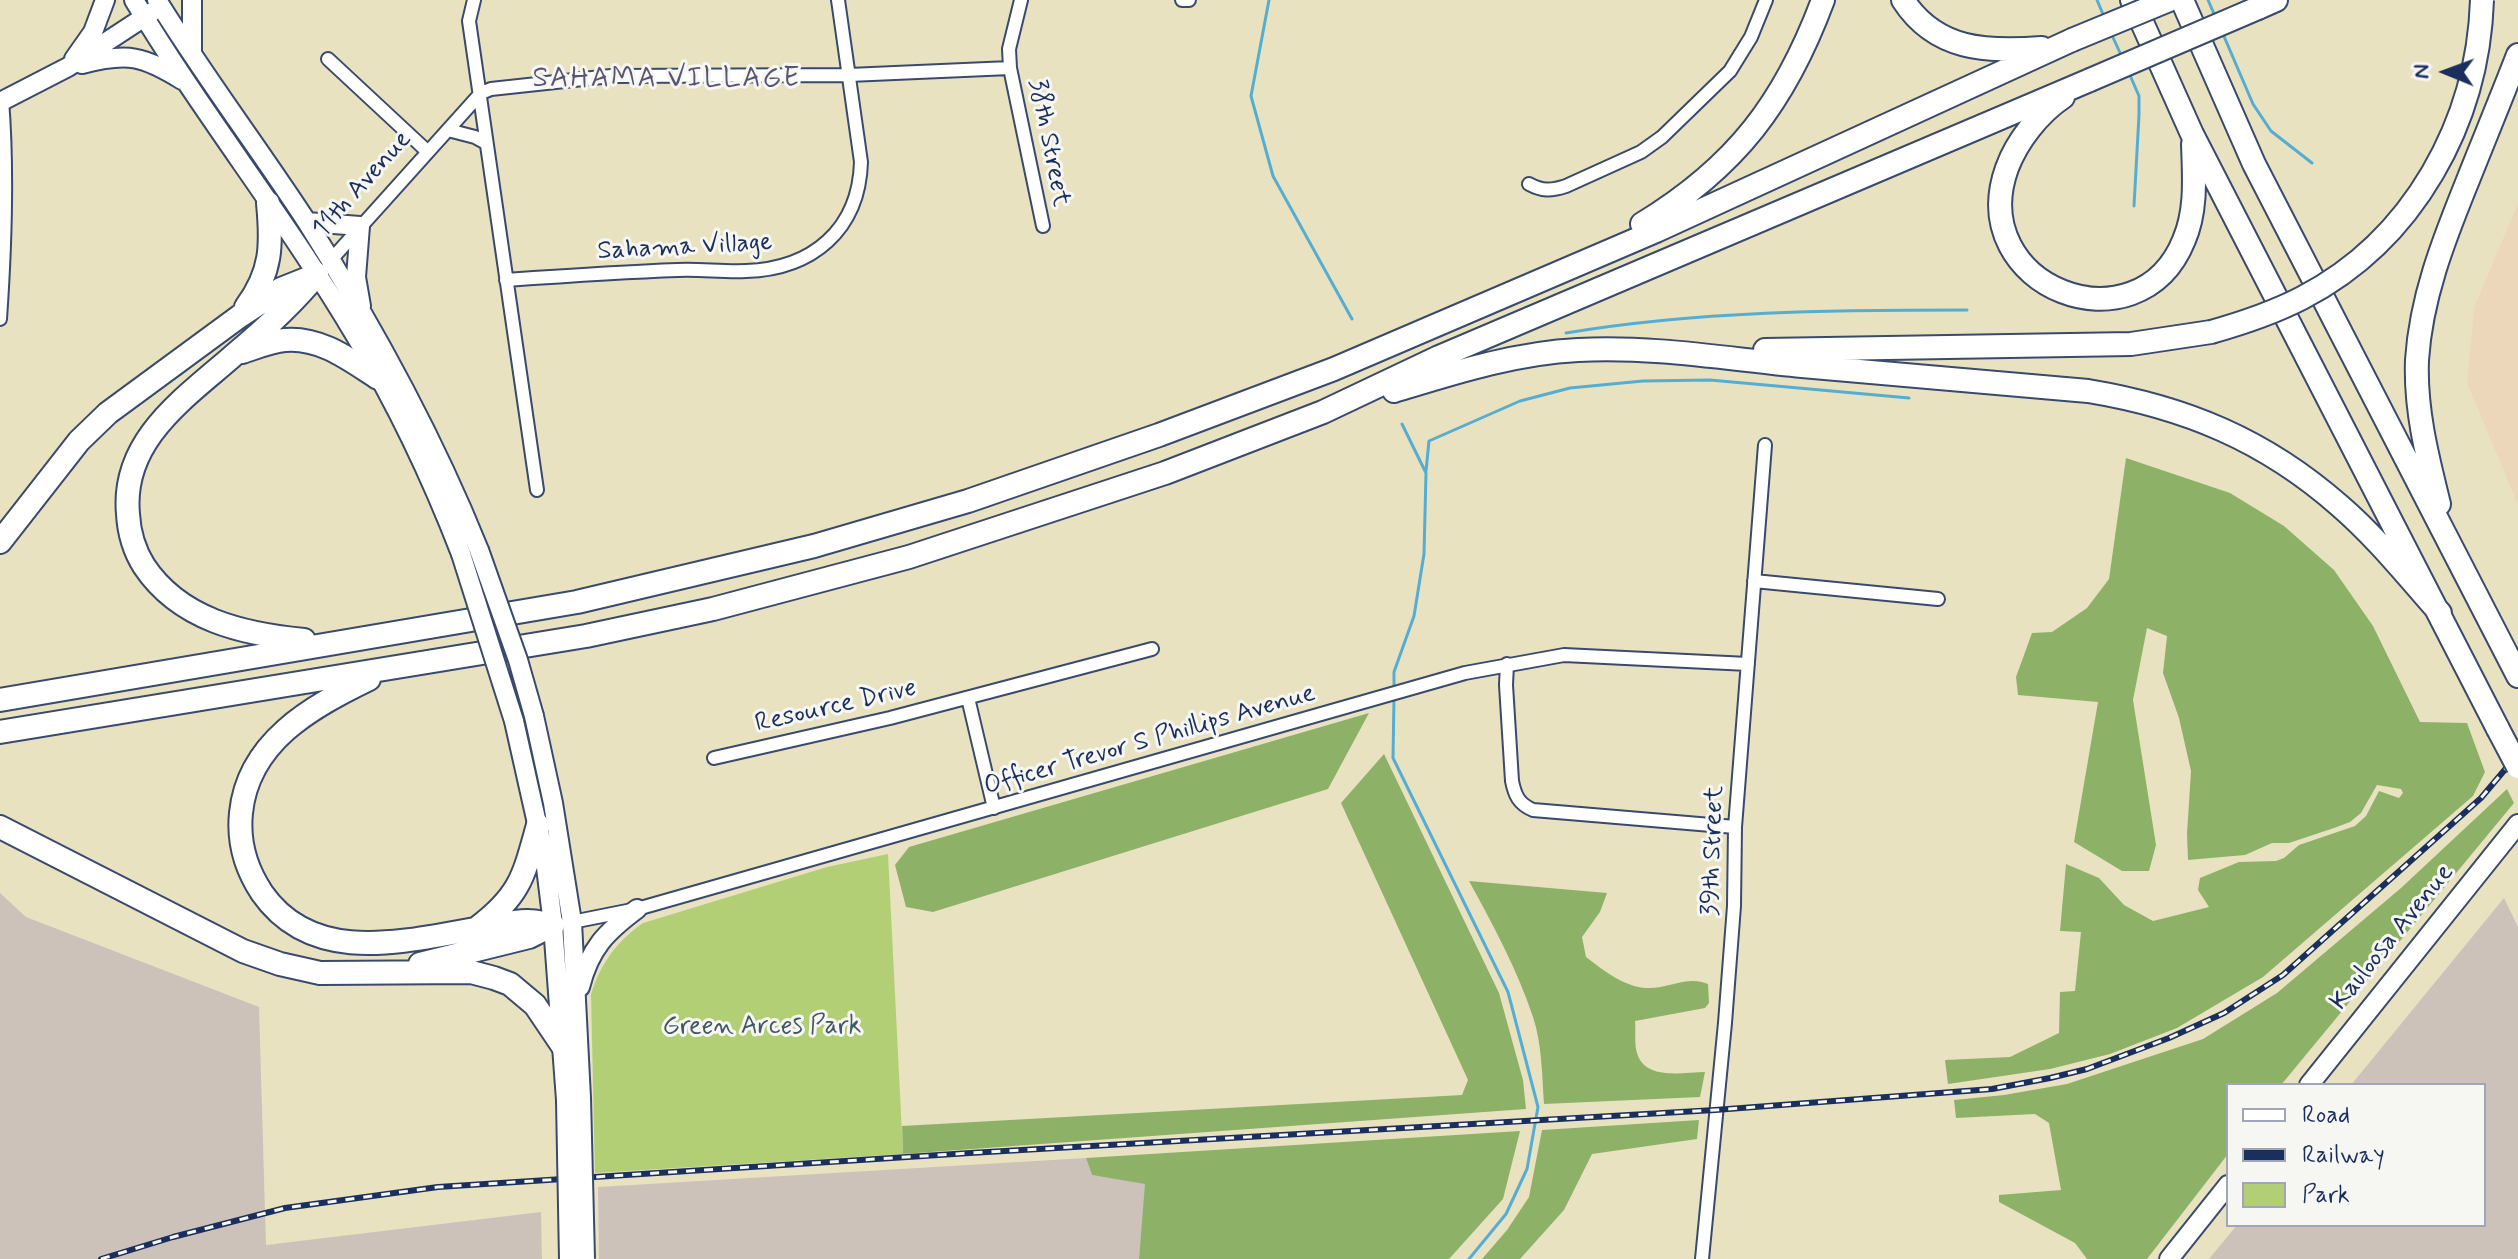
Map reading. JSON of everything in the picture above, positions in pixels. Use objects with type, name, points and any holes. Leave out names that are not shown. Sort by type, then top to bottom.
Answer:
[{"type":"highway","points":[[1570,267],[1674,205],[1735,152],[1785,86],[1804,50],[1823,0]]},
{"type":"highway","points":[[1903,0],[1915,18],[1936,34],[1962,44],[2007,50],[2064,44]]},
{"type":"highway","points":[[2132,0],[2192,134],[2518,767]]},
{"type":"highway","points":[[0,700],[577,602],[814,546],[968,501],[1159,435],[1334,369],[2169,0]]},
{"type":"highway","points":[[2182,0],[2254,164],[2517,674]]},
{"type":"highway","points":[[1323,412],[1515,358],[1588,350],[1708,354],[2131,344],[2211,332],[2266,315],[2339,275],[2382,238],[2421,192],[2447,150],[2466,102],[2479,48],[2482,0]]},
{"type":"highway","points":[[0,732],[647,624],[844,576],[1038,516],[1165,473],[1323,412],[1439,357],[2267,4]]},
{"type":"highway","points":[[2449,543],[2423,442],[2417,361],[2421,321],[2443,242],[2518,55]]},
{"type":"highway","points":[[2090,80],[2058,101],[2031,127],[2010,160],[2002,187],[2001,213],[2007,239],[2028,272],[2051,288],[2075,298],[2103,299],[2141,288],[2163,272],[2179,251],[2192,212],[2192,134]]},
{"type":"highway","points":[[240,316],[258,291],[267,270],[271,231],[268,203]]},
{"type":"highway","points":[[323,268],[295,302],[172,409],[138,452],[127,490],[129,532],[139,557],[154,580],[173,599],[196,613],[234,629],[273,637],[334,643]]},
{"type":"highway","points":[[0,542],[79,441],[108,413],[240,316],[281,289],[323,268]]},
{"type":"highway","points":[[237,353],[285,340],[313,342],[338,352],[378,378]]},
{"type":"highway","points":[[1708,354],[1778,364],[2088,391],[2167,407],[2243,438],[2313,483],[2352,518],[2440,613]]},
{"type":"highway","points":[[388,669],[329,699],[284,731],[264,750],[251,774],[243,800],[240,827],[244,854],[253,879],[268,902],[288,920],[311,934],[351,944],[433,937],[528,920],[562,924]]},
{"type":"highway","points":[[476,929],[506,904],[521,882],[538,825]]},
{"type":"highway","points":[[0,827],[243,951],[280,964],[320,973],[471,972],[510,984],[535,1005],[564,1048]]},
{"type":"highway","points":[[392,971],[529,937],[562,924]]},
{"type":"main road","points":[[68,67],[93,32],[105,0]]},
{"type":"main road","points":[[134,0],[185,82],[268,203],[362,313],[405,388],[470,552],[518,660],[553,803],[562,924],[564,1048],[574,1099],[585,1259]]},
{"type":"main road","points":[[192,0],[192,57]]},
{"type":"main road","points":[[1,101],[68,67],[162,2],[192,57],[307,222],[323,268],[470,552],[514,721],[577,997],[569,1259]]},
{"type":"main road","points":[[68,67],[113,56],[151,61],[185,82]]},
{"type":"main road","points":[[307,222],[360,226],[356,277],[362,313]]},
{"type":"main road","name":"Kauloosa Avenue","points":[[2311,1083],[2518,824]]},
{"type":"main road","points":[[577,997],[594,949],[612,928],[637,909]]},
{"type":"main road","points":[[2169,1259],[2226,1188]]},
{"type":"street","name":"Sahama Village","points":[[506,280],[680,270],[747,271],[787,264],[824,246],[842,226],[859,189],[861,162],[838,0]]},
{"type":"street","points":[[481,93],[611,76],[849,75],[1010,68],[1009,49],[1021,0]]},
{"type":"street","points":[[1182,0],[1189,0]]},
{"type":"street","points":[[1529,184],[1539,189],[1553,190],[1566,186],[1641,152],[1662,137],[1730,71],[1751,37],[1766,0]]},
{"type":"street","points":[[469,2],[469,21],[537,490]]},
{"type":"street","points":[[328,59],[428,152]]},
{"type":"street","name":"38th Street","points":[[1010,68],[1043,226]]},
{"type":"street","name":"11th Avenue","points":[[323,268],[481,93]]},
{"type":"street","points":[[0,319],[6,143],[1,101]]},
{"type":"street","name":"11th Avenue","points":[[448,130],[486,143]]},
{"type":"street","name":"39th Street","points":[[1702,1259],[1725,1023],[1734,906],[1735,827],[1765,445]]},
{"type":"street","points":[[1754,581],[1938,599]]},
{"type":"street","name":"Resource Drive","points":[[714,758],[968,698],[1152,649]]},
{"type":"street","name":"Officer Trevor S Phillips Avenue","points":[[562,924],[637,909],[1465,673],[1564,655],[1748,664]]},
{"type":"street","points":[[1507,664],[1512,781],[1515,794],[1526,807],[1735,827]]},
{"type":"street","points":[[968,698],[994,808]]},
{"type":"shaded area","points":[[2518,203],[2518,505],[2467,383],[2474,308]]},
{"type":"shaded area","points":[[0,893],[26,917],[259,1007],[266,1245],[541,1212],[542,1259],[0,1259]]},
{"type":"shaded area","points":[[2504,898],[2518,927],[2518,1259],[2209,1259],[2235,1227],[2486,1227],[2486,1083],[2353,1083]]},
{"type":"shaded area","points":[[1086,1158],[1092,1175],[1146,1183],[1139,1259],[599,1259],[598,1187]]},
{"type":"green space","points":[[2126,458],[2230,493],[2284,526],[2334,570],[2373,626],[2420,722],[2467,723],[2485,772],[2473,796],[2263,977],[2177,1028],[2110,1054],[2050,1069],[1948,1084],[1945,1060],[2010,1057],[2059,1033],[2060,992],[2075,991],[2081,932],[2060,931],[2066,864],[2099,878],[2124,905],[2153,921],[2209,907],[2198,890],[2200,878],[2239,862],[2284,858],[2299,845],[2355,826],[2366,816],[2379,791],[2399,798],[2403,793],[2401,789],[2377,785],[2361,813],[2350,822],[2289,843],[2272,843],[2245,855],[2188,860],[2191,771],[2179,718],[2163,673],[2167,636],[2147,628],[2133,700],[2156,845],[2149,871],[2122,871],[2074,842],[2098,702],[2018,695],[2016,677],[2032,633],[2052,632],[2087,608],[2109,579]]},
{"type":"green space","points":[[1369,713],[1328,789],[933,912],[906,907],[895,865],[909,847]]},
{"type":"green space","points":[[1384,754],[1499,993],[1523,1080],[1526,1109],[903,1154],[902,1126],[1462,1095],[1468,1080],[1341,803]]},
{"type":"green space","points":[[2507,789],[2514,803],[2283,1083],[2226,1083],[2226,1157],[2147,1259],[2087,1259],[2075,1243],[1999,1202],[1999,1195],[2061,1190],[2049,1123],[2035,1114],[1956,1118],[1954,1100],[2067,1084],[2203,1039],[2277,993],[2401,888]]},
{"type":"green space","name":"Green Arces Park","points":[[888,854],[903,1154],[595,1173],[591,994],[600,972],[617,946],[643,923],[827,867]]},
{"type":"green space","points":[[1469,881],[1607,893],[1600,912],[1582,937],[1586,957],[1614,977],[1638,987],[1655,988],[1693,981],[1708,984],[1709,1003],[1705,1008],[1635,1021],[1636,1049],[1641,1062],[1648,1068],[1666,1073],[1705,1072],[1700,1097],[1544,1104],[1540,1049],[1527,999]]},
{"type":"green space","points":[[1699,1120],[1697,1139],[1592,1154],[1564,1210],[1520,1259],[1482,1259],[1507,1230],[1529,1197],[1542,1130]]},
{"type":"green space","points":[[1520,1131],[1503,1199],[1449,1259],[1139,1259],[1145,1184],[1092,1175],[1086,1158]]},
{"type":"waterway","points":[[1269,0],[1251,96],[1273,176],[1352,319]]},
{"type":"waterway","points":[[2097,0],[2105,19]]},
{"type":"waterway","points":[[2208,0],[2215,16]]},
{"type":"waterway","points":[[2111,33],[2121,55]]},
{"type":"waterway","points":[[2223,34],[2253,104],[2271,131],[2312,163]]},
{"type":"waterway","points":[[2129,73],[2139,96],[2134,206]]},
{"type":"waterway","points":[[1566,333],[1716,316],[1816,311],[1967,310]]},
{"type":"waterway","points":[[1426,471],[1429,441],[1520,401],[1570,388],[1643,381],[1710,380],[1909,398]]},
{"type":"waterway","points":[[1394,690],[1394,672],[1414,616],[1424,554],[1426,473],[1402,424]]},
{"type":"waterway","points":[[1394,698],[1393,758],[1508,992],[1538,1107],[1527,1169],[1506,1214],[1469,1259]]},
{"type":"railway","points":[[101,1259],[285,1208],[438,1187],[1715,1110],[1992,1089],[2050,1078],[2087,1069],[2169,1038],[2224,1013],[2283,975],[2481,798],[2518,754]]},
{"type":"district","name":"SAHAMA VILLAGE","points":[[667,80]]}]
